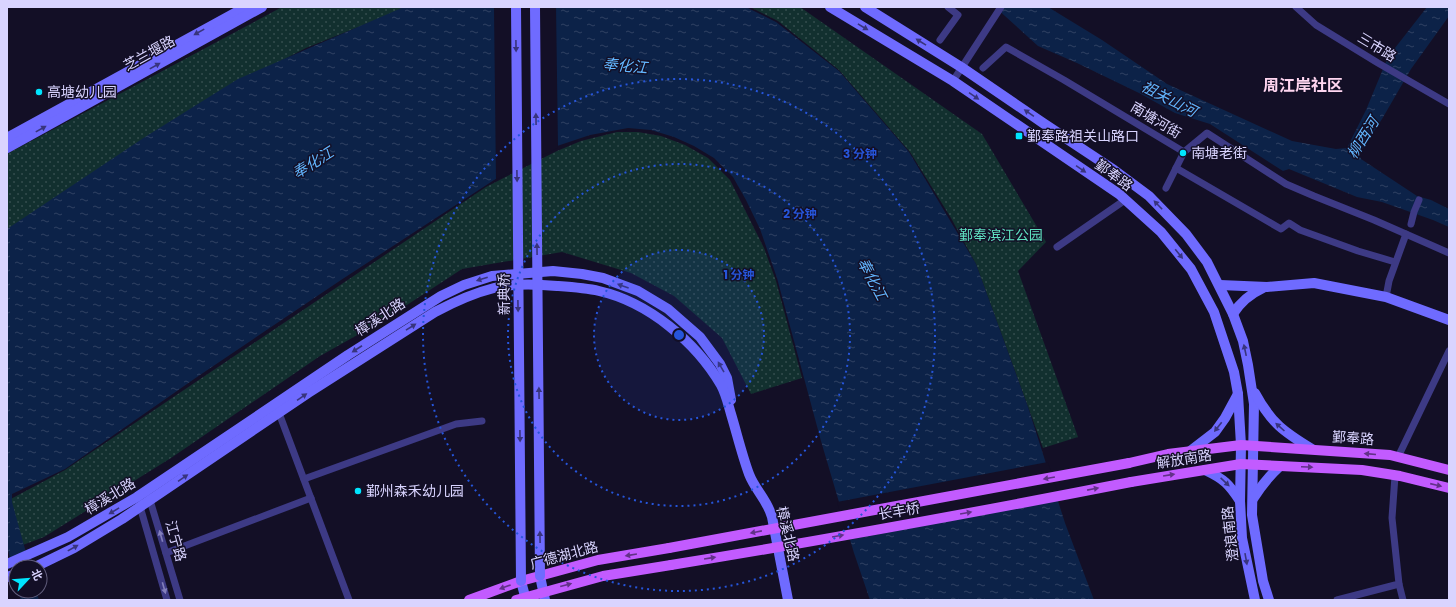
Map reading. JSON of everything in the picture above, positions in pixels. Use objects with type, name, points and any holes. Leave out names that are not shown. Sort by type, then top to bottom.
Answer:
[{"type":"main road","name":"芝兰堰路","points":[[7,138],[246,7]]},
{"type":"main road","name":"芝兰堰路","points":[[7,148],[262,7]]},
{"type":"main road","name":"新典桥","points":[[516,7],[522,599]]},
{"type":"main road","points":[[522,599],[544,596],[540,576],[535,7]]},
{"type":"main road","name":"鄞奉路","points":[[830,7],[953,81],[1119,194],[1161,232],[1191,269],[1214,312],[1234,372],[1238,394],[1241,445],[1240,464]]},
{"type":"main road","name":"鄞奉路","points":[[865,7],[961,67],[1114,170],[1149,196],[1186,234],[1207,262],[1220,285],[1243,341],[1254,404],[1254,465]]},
{"type":"main road","name":"樟溪北路","points":[[149,495],[330,367],[420,308],[464,285],[492,276],[553,271],[582,274],[603,278],[638,291],[668,309],[700,337],[720,364],[727,378],[736,432]]},
{"type":"main road","points":[[1220,285],[1267,287],[1314,283],[1386,297],[1449,320]]},
{"type":"main road","name":"樟溪北路","points":[[7,564],[68,537],[139,501],[279,413],[423,319],[454,302],[479,292],[510,285],[545,284],[600,292],[630,302],[661,319],[686,342],[708,367],[721,386],[727,400],[753,484],[766,500],[772,516],[788,600]]},
{"type":"main road","points":[[1233,314],[1246,298],[1267,287]]},
{"type":"main road","points":[[1252,388],[1270,418],[1288,434],[1312,450]]},
{"type":"main road","points":[[1188,452],[1215,432],[1225,418],[1238,394]]},
{"type":"main road","name":"鄞奉路","points":[[1241,445],[1390,455],[1449,470]]},
{"type":"main road","name":"长丰桥","points":[[669,548],[1128,463],[1168,454],[1241,445]]},
{"type":"main road","points":[[1240,464],[1362,470],[1449,488]]},
{"type":"main road","name":"解放南路","points":[[1131,482],[1240,464]]},
{"type":"main road","name":"澄浪南路","points":[[1240,464],[1242,538],[1255,600]]},
{"type":"main road","name":"澄浪南路","points":[[1254,465],[1252,515],[1263,581],[1269,600]]},
{"type":"main road","points":[[1252,501],[1261,486],[1280,466]]},
{"type":"main road","points":[[1205,470],[1220,477],[1230,486],[1240,501]]},
{"type":"main road","name":"长丰桥","points":[[544,596],[603,576],[783,546],[1131,482]]},
{"type":"main road","name":"樟溪北路","points":[[48,561],[74,548],[122,519],[139,501]]},
{"type":"main road","name":"广德湖北路","points":[[469,600],[521,581],[598,560],[669,548]]},
{"type":"street","points":[[940,40],[958,15],[948,7]]},
{"type":"street","points":[[953,81],[1000,7]]},
{"type":"street","name":"三市路","points":[[1296,7],[1316,25],[1378,64],[1449,104]]},
{"type":"street","name":"南塘河街","points":[[984,68],[1006,47],[1184,152],[1207,133],[1286,184],[1449,253]]},
{"type":"street","points":[[1166,188],[1184,152]]},
{"type":"street","points":[[1176,168],[1281,229],[1289,223],[1300,230],[1396,262]]},
{"type":"street","points":[[1057,247],[1125,200]]},
{"type":"street","points":[[1411,224],[1414,212],[1420,200]]},
{"type":"street","points":[[1386,297],[1406,234]]},
{"type":"street","points":[[1398,457],[1449,351]]},
{"type":"street","points":[[279,413],[348,600]]},
{"type":"street","points":[[304,479],[456,424],[482,421]]},
{"type":"street","points":[[1395,476],[1392,518],[1399,584],[1403,600]]},
{"type":"street","name":"江宁路","points":[[149,495],[180,600]]},
{"type":"street","points":[[166,553],[311,498]]},
{"type":"street","name":"江宁路","points":[[139,501],[167,600]]},
{"type":"street","points":[[1337,600],[1399,584]]},
{"type":"green space","points":[[282,7],[408,7],[306,48],[211,97],[7,232],[7,154]]},
{"type":"green space","name":"鄞奉滨江公园","points":[[750,7],[800,7],[982,134],[1046,242],[1018,271],[1078,437],[1043,448],[976,264],[951,218],[910,152],[839,70],[778,21]]},
{"type":"green space","points":[[617,132],[638,132],[661,136],[685,145],[708,158],[730,180],[764,248],[776,281],[802,378],[751,394],[722,338],[674,296],[631,273],[562,252],[462,269],[384,320],[320,356],[171,458],[44,537],[7,551],[7,501],[65,470],[486,187],[557,151],[581,141]]},
{"type":"water","name":"奉化江","points":[[404,7],[746,7],[776,22],[839,71],[909,152],[976,264],[1028,407],[1065,523],[1094,600],[870,600],[854,553],[821,441],[777,278],[760,229],[746,200],[733,177],[714,158],[694,146],[674,137],[651,130],[628,128],[590,135],[557,146],[494,180],[341,280],[197,377],[65,469],[12,494],[12,502],[28,559],[10,559],[7,546],[7,229],[145,137],[238,79]]},
{"type":"water","points":[[995,7],[1048,7],[1102,40],[1167,84],[1292,141],[1336,149],[1347,148],[1366,110],[1388,57],[1427,7],[1449,7],[1449,16],[1411,69],[1382,119],[1359,154],[1361,159],[1417,196],[1431,200],[1449,209],[1449,227],[1382,202],[1357,197],[1289,169],[1283,171],[1210,124],[1175,113],[1139,93],[1038,46]]},
{"type":"water","points":[[21,599],[39,600],[21,600]]},
{"type":"pier","points":[[494,7],[556,7],[558,148],[536,158],[496,180]]},
{"type":"pier","points":[[1048,462],[1060,500],[848,540],[837,502]]},
{"type":"place","name":"高塘幼儿园","points":[[39,92]]},
{"type":"place","name":"鄞奉路祖关山路口","points":[[1019,136]]},
{"type":"place","name":"南塘老街","points":[[1183,153]]},
{"type":"place","name":"鄞州森禾幼儿园","points":[[358,491]]},
{"type":"district","name":"周江岸社区","points":[[1303,85]]},
{"type":"water label","name":"祖关山河","points":[[1169,99]]},
{"type":"water label","name":"柳西河","points":[[1363,138]]}]
